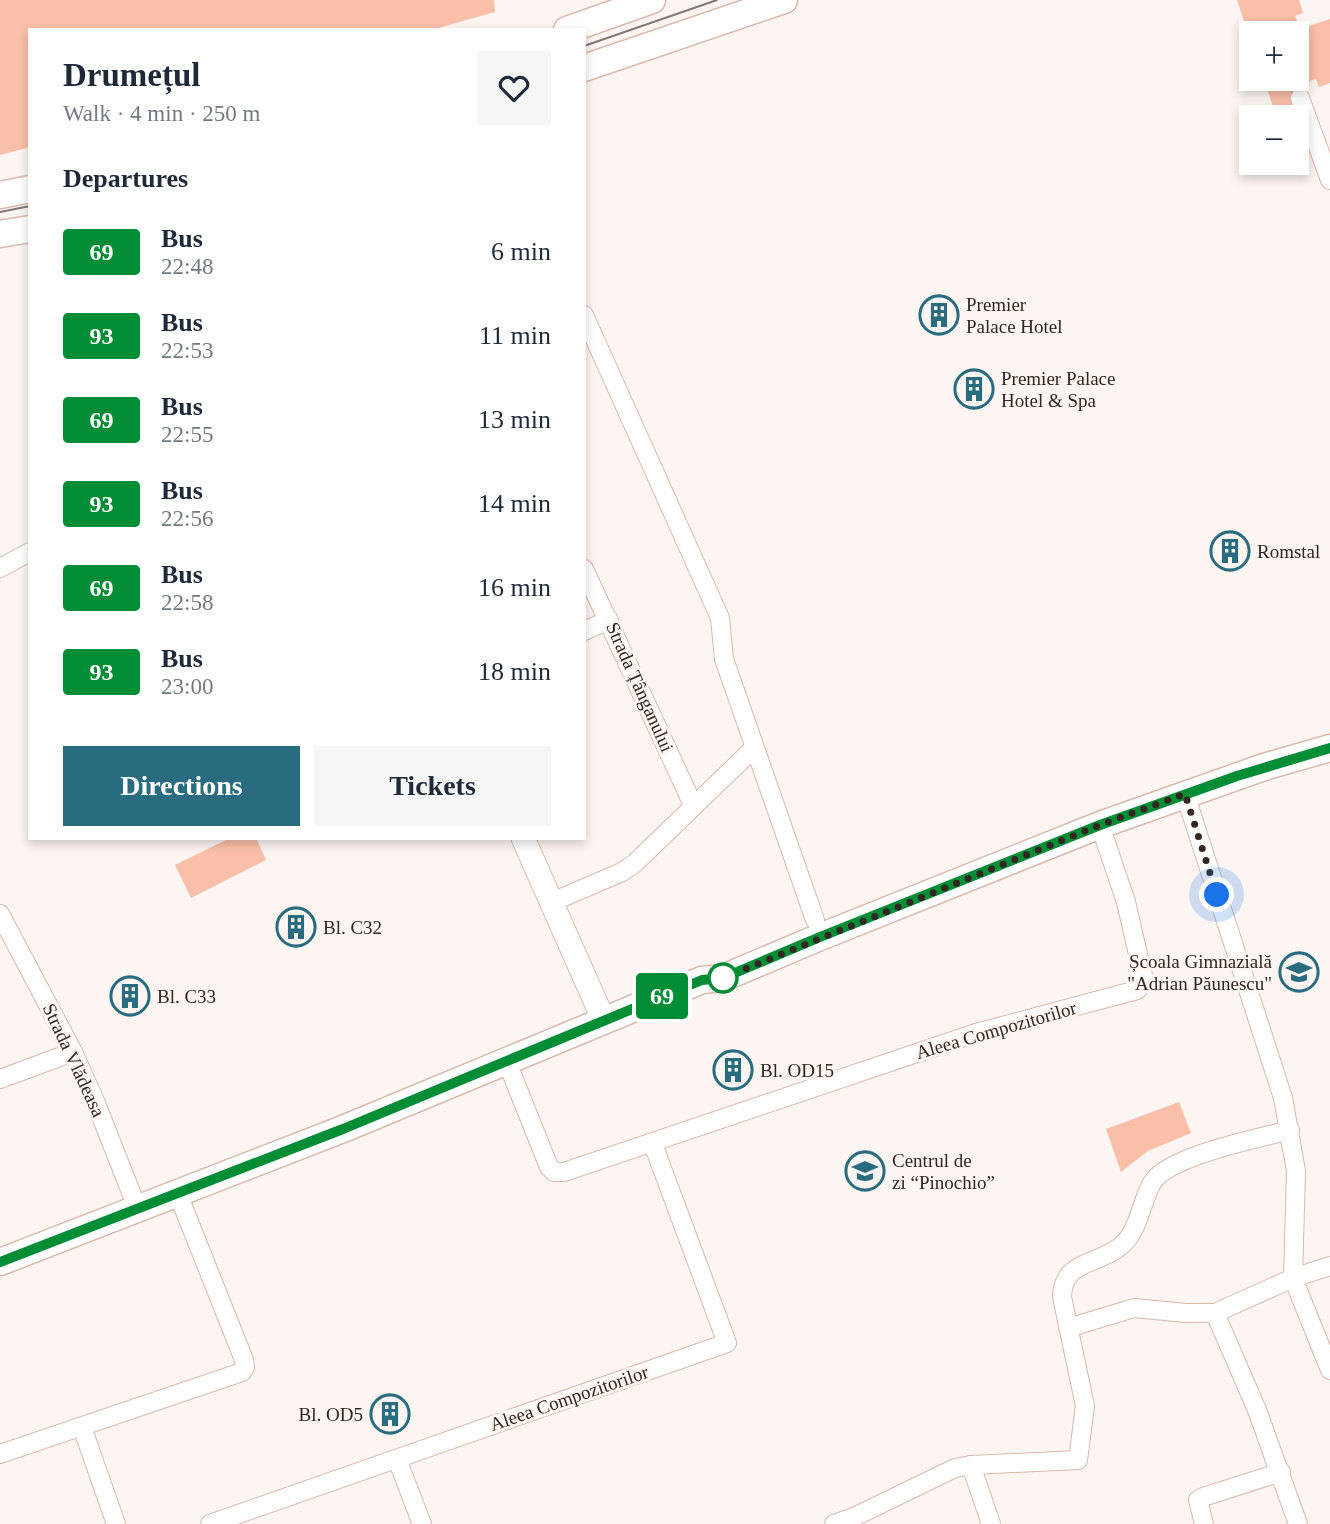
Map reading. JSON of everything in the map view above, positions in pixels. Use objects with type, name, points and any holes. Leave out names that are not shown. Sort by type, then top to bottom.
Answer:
[{"type":"main road","points":[[573,28],[652,0]]},
{"type":"main road","points":[[586,67],[784,0]]},
{"type":"main road","points":[[0,194],[28,189]]},
{"type":"main road","points":[[0,234],[28,229]]},
{"type":"main road","points":[[702,980],[716,964],[814,920],[1154,788],[1258,752],[1330,732]]},
{"type":"main road","points":[[0,1262],[178,1195],[702,980],[723,978],[1100,825],[1185,794],[1330,748]]},
{"type":"street","points":[[1300,98],[1330,180]]},
{"type":"street","points":[[586,320],[720,618],[724,659],[814,920]]},
{"type":"street","points":[[0,568],[28,553]]},
{"type":"street","name":"Strada Țânganului","points":[[586,573],[693,805]]},
{"type":"street","points":[[586,630],[609,620]]},
{"type":"street","points":[[552,902],[622,872],[634,864],[753,749]]},
{"type":"street","points":[[1185,794],[1283,1098],[1296,1171],[1293,1278],[1330,1370]]},
{"type":"street","name":"Aleea Compozitorilor","points":[[507,1062],[549,1167],[554,1172],[564,1172],[976,1033],[1137,990],[1142,984],[1143,975],[1126,902],[1100,825]]},
{"type":"street","points":[[524,840],[604,1021]]},
{"type":"street","name":"Strada Vlădeasa","points":[[0,914],[73,1052],[138,1210]]},
{"type":"street","points":[[0,1079],[73,1052]]},
{"type":"street","points":[[834,1524],[955,1468],[1078,1460],[1085,1406],[1062,1297],[1062,1284],[1067,1273],[1115,1251],[1124,1243],[1131,1234],[1153,1180],[1176,1163],[1290,1130]]},
{"type":"street","name":"Aleea Compozitorilor","points":[[211,1524],[727,1343],[653,1144]]},
{"type":"street","points":[[0,1454],[237,1375],[245,1367],[178,1195]]},
{"type":"street","points":[[1068,1328],[1134,1308],[1215,1313],[1293,1278],[1330,1266]]},
{"type":"street","points":[[1215,1313],[1281,1472],[1298,1524]]},
{"type":"street","points":[[82,1427],[116,1524]]},
{"type":"street","points":[[397,1459],[422,1524]]},
{"type":"street","points":[[971,1465],[991,1524]]},
{"type":"street","points":[[1205,1524],[1198,1500],[1281,1472]]},
{"type":"shaded area","points":[[0,0],[494,0],[495,12],[438,28],[28,28],[28,148],[0,155]]},
{"type":"shaded area","points":[[1237,0],[1299,0],[1303,13],[1295,16],[1297,21],[1244,21]]},
{"type":"shaded area","points":[[1330,19],[1330,83],[1319,87],[1316,79],[1309,81],[1309,26]]},
{"type":"shaded area","points":[[1268,91],[1295,91],[1292,105],[1272,105]]},
{"type":"shaded area","points":[[226,840],[257,840],[266,860],[191,898],[175,865]]},
{"type":"shaded area","points":[[1179,1102],[1191,1133],[1148,1151],[1121,1172],[1106,1129]]},
{"type":"tram line","points":[[586,45],[717,0]]},
{"type":"tram line","points":[[0,212],[28,206]]},
{"type":"bus line","name":"69","points":[[0,1262],[343,1129],[702,980],[723,978],[1100,825],[1237,776],[1330,748]]},
{"type":"place","name":"Premier Palace Hotel","points":[[939,315]]},
{"type":"place","name":"Premier Palace Hotel & Spa","points":[[974,389]]},
{"type":"place","name":"Romstal","points":[[1230,551]]},
{"type":"place","name":"Bl. C32","points":[[296,927]]},
{"type":"place","name":"Școala Gimnazială \"Adrian Păunescu\"","points":[[1299,972]]},
{"type":"place","name":"Bl. C33","points":[[130,996]]},
{"type":"place","name":"Bl. OD15","points":[[733,1070]]},
{"type":"place","name":"Centrul de zi “Pinochio”","points":[[865,1171]]},
{"type":"place","name":"Bl. OD5","points":[[390,1414]]},
{"type":"route","points":[[723,978],[1100,825],[1185,794],[1217,895]]}]
